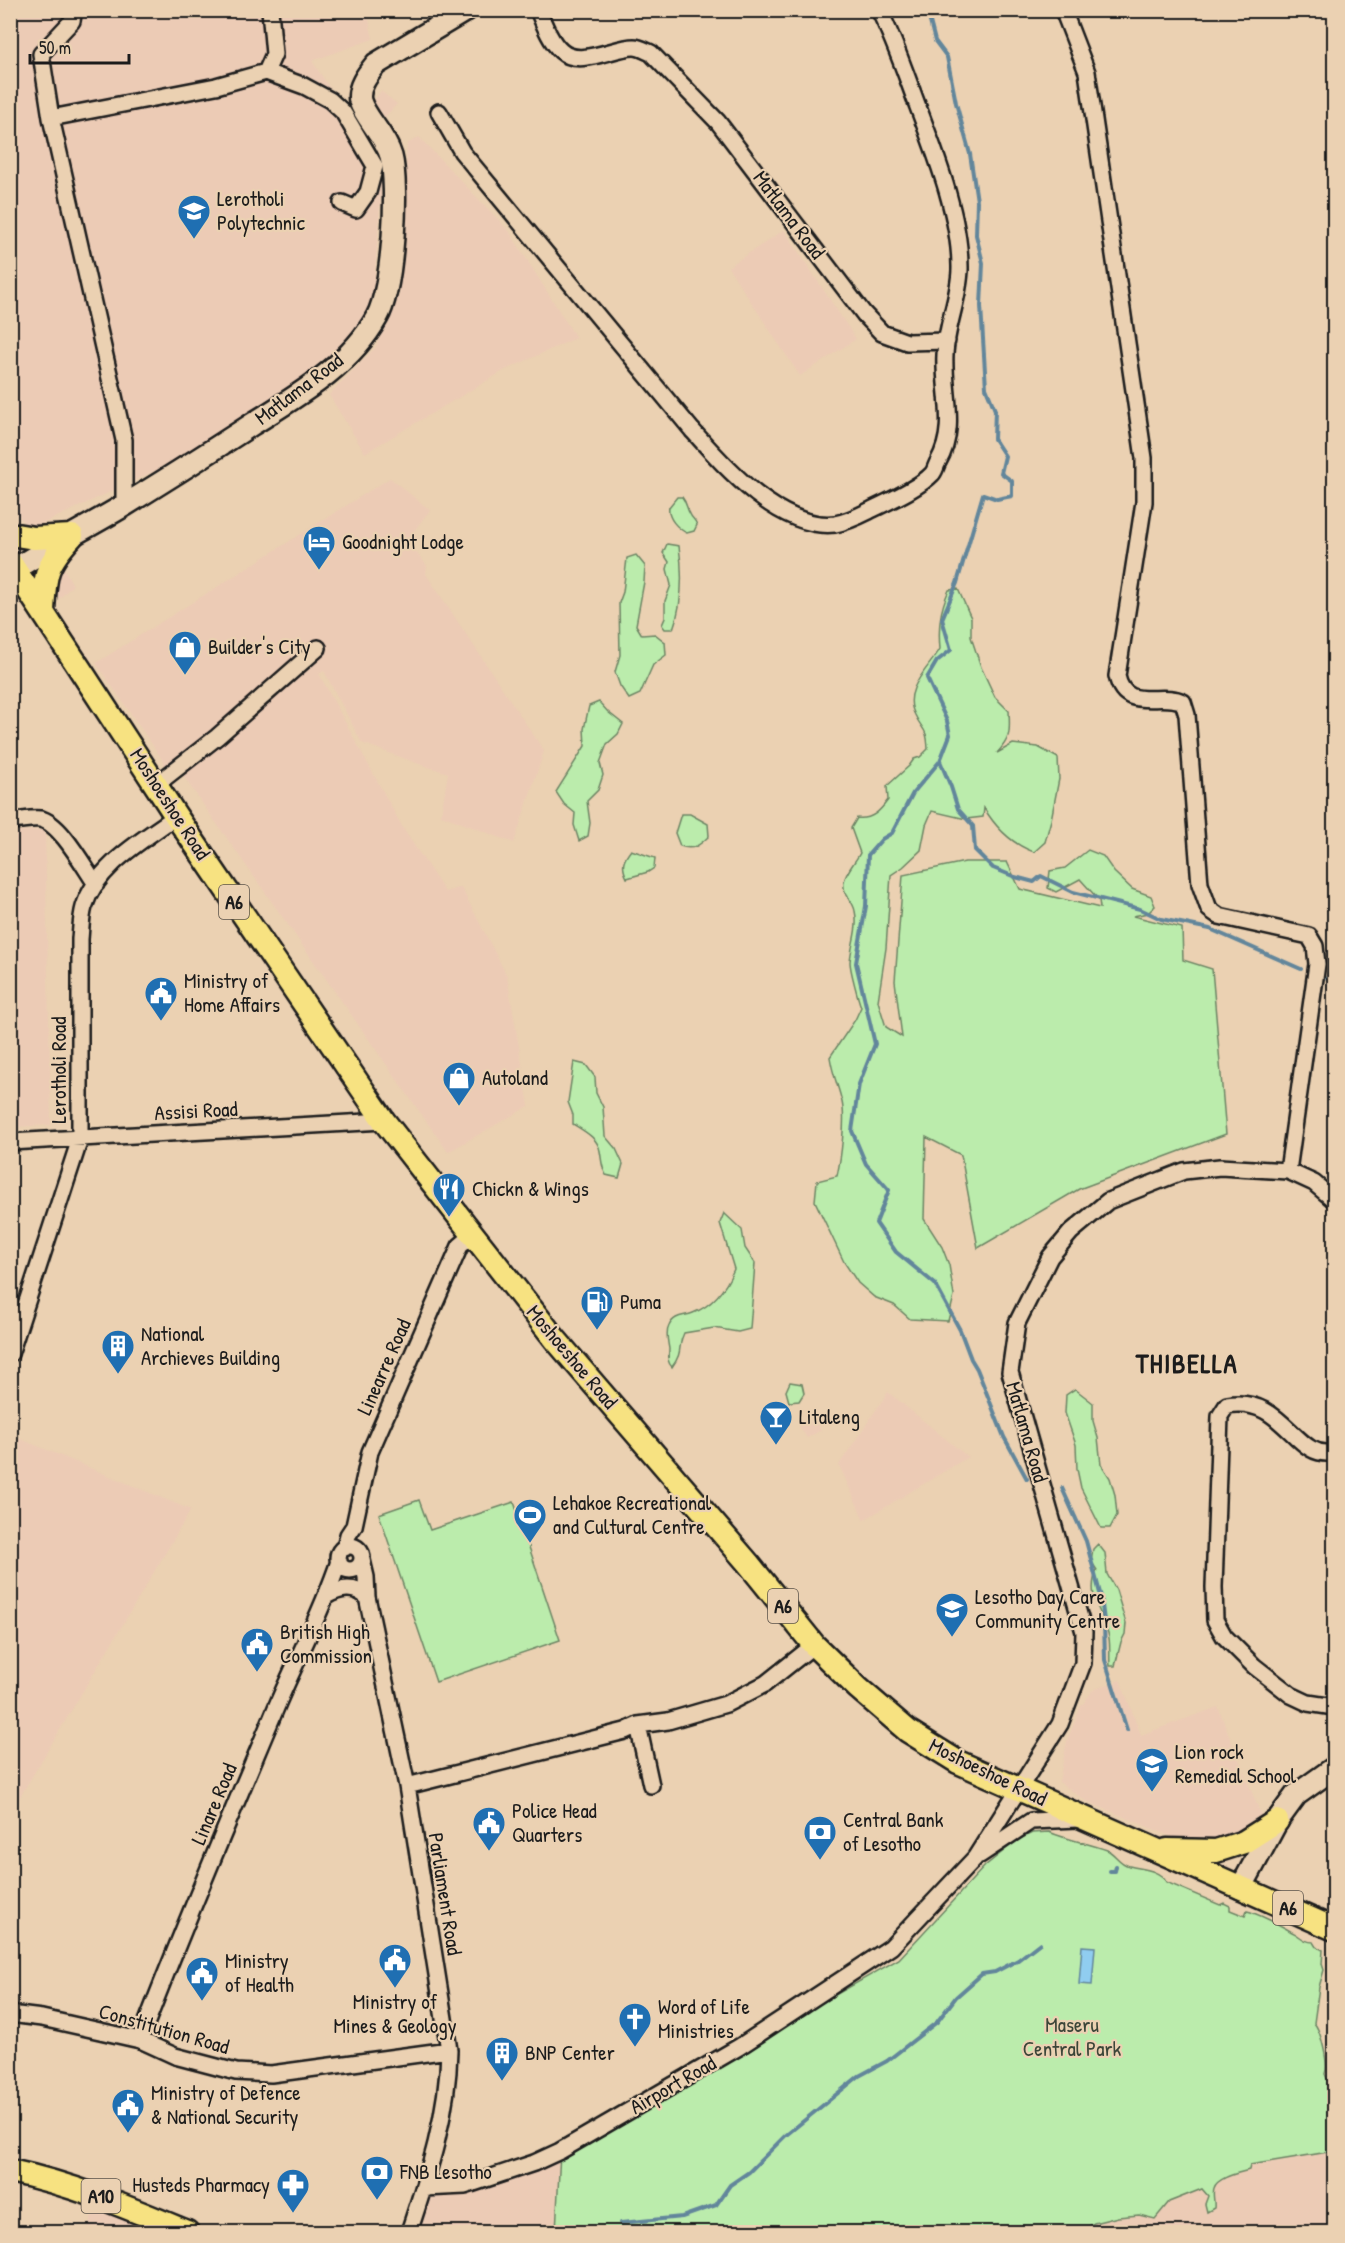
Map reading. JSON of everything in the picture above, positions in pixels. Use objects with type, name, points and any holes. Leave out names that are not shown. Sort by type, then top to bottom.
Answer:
[{"type":"main road","points":[[10,534],[34,538],[72,536]]},
{"type":"main road","points":[[44,610],[46,573],[49,564],[54,555],[72,536]]},
{"type":"main road","name":"Moshoeshoe Road","points":[[13,566],[44,610],[176,816],[384,1121],[555,1339],[748,1563],[814,1645],[858,1688],[908,1731],[958,1762],[1335,1929]]},
{"type":"main road","points":[[1157,1850],[1216,1851],[1244,1842],[1277,1821]]},
{"type":"main road","name":"A10","points":[[10,2171],[39,2177],[98,2195],[187,2232]]},
{"type":"street","points":[[74,10],[72,21],[41,54],[51,118],[124,440],[124,505]]},
{"type":"street","points":[[266,72],[274,54],[270,10]]},
{"type":"street","name":"Matlama Road","points":[[13,566],[72,536],[221,445],[310,386],[363,338],[378,316],[390,273],[394,190],[391,156],[382,134],[360,100],[361,88],[366,75],[376,64],[466,10]]},
{"type":"street","name":"Matlama Road","points":[[538,10],[553,40],[563,53],[575,57],[592,57],[631,47],[651,53],[718,122],[864,314],[882,333],[907,342],[946,341]]},
{"type":"street","points":[[439,112],[462,152],[692,430],[744,484],[771,505],[802,520],[834,524],[849,520],[888,502],[932,474],[945,450],[949,430],[945,354],[957,296],[960,269],[958,243],[939,166],[891,33],[879,10]]},
{"type":"street","points":[[1063,10],[1087,72],[1146,481],[1117,676],[1123,691],[1131,697],[1176,698],[1183,702],[1187,715],[1200,884],[1209,909],[1219,916],[1309,936],[1315,946],[1317,964],[1288,1171]]},
{"type":"street","points":[[51,118],[216,86],[266,72],[304,86],[330,100],[344,112],[356,132],[375,166],[368,192],[356,209],[342,203]]},
{"type":"street","points":[[157,784],[217,737],[318,648]]},
{"type":"street","name":"Lerotholi Road","points":[[10,1354],[80,1138],[80,939],[84,906],[96,884],[116,861],[176,816]]},
{"type":"street","points":[[10,821],[40,819],[51,823],[60,832],[96,884]]},
{"type":"street","name":"Assisi Road","points":[[10,1142],[384,1121]]},
{"type":"street","name":"Matlama Road","points":[[975,1858],[1060,1724],[1083,1663],[1084,1632],[1010,1372],[1017,1323],[1050,1257],[1071,1232],[1108,1201],[1185,1171],[1220,1167],[1288,1171],[1314,1183],[1335,1200]]},
{"type":"street","name":"Linearre Road","points":[[350,1560],[348,1535],[354,1526],[370,1452],[460,1246],[474,1235]]},
{"type":"street","points":[[1335,1452],[1328,1454],[1311,1450],[1282,1421],[1266,1410],[1239,1403],[1227,1405],[1220,1416],[1214,1587],[1215,1620],[1224,1636],[1254,1666],[1291,1695],[1308,1703],[1335,1707]]},
{"type":"street","name":"Linare Road","points":[[140,2040],[196,1899],[328,1591],[350,1560]]},
{"type":"street","name":"Parliament Road","points":[[350,1560],[366,1577],[364,1595],[407,1786],[449,2050],[449,2082],[444,2115],[409,2232]]},
{"type":"street","points":[[328,1591],[345,1588],[364,1595]]},
{"type":"street","points":[[407,1786],[625,1731],[638,1725],[668,1721],[726,1704],[765,1684],[814,1645]]},
{"type":"street","points":[[638,1725],[651,1785]]},
{"type":"street","points":[[1241,1888],[1277,1821],[1296,1796],[1335,1768]]},
{"type":"street","points":[[975,1858],[1031,1821],[1084,1818]]},
{"type":"street","name":"Airport Road","points":[[424,2188],[465,2186],[534,2163],[560,2151],[739,2047],[891,1947],[975,1858]]},
{"type":"street","name":"Constitution Road","points":[[10,2014],[42,2018],[140,2040],[175,2056],[236,2072],[271,2074],[449,2050]]},
{"type":"shaded area","name":"Lerotholi Polytechnic","points":[[10,11],[367,11],[373,39],[312,61],[383,168],[372,313],[341,348],[295,383],[185,457],[29,530],[10,504]]},
{"type":"shaded area","points":[[381,91],[397,104],[380,123],[368,108]]},
{"type":"shaded area","points":[[419,137],[509,231],[576,338],[505,370],[365,453],[329,395],[375,348],[399,295],[407,144]]},
{"type":"shaded area","points":[[784,230],[856,339],[800,376],[728,267]]},
{"type":"shaded area","points":[[390,478],[430,510],[407,540],[427,566],[426,574],[544,751],[514,843],[441,815],[448,773],[362,743],[324,671],[319,674],[404,830],[445,892],[461,887],[507,976],[529,1106],[448,1152],[181,773],[173,780],[160,756],[96,663]]},
{"type":"shaded area","points":[[61,563],[73,585],[59,599],[49,577]]},
{"type":"shaded area","points":[[45,830],[51,1125],[11,1127],[11,831]]},
{"type":"shaded area","points":[[888,1392],[968,1457],[864,1520],[839,1465]]},
{"type":"shaded area","points":[[812,1416],[821,1430],[807,1438],[798,1424]]},
{"type":"shaded area","points":[[11,1435],[191,1510],[15,1805],[10,1804]]},
{"type":"shaded area","points":[[1120,1680],[1141,1735],[1218,1707],[1261,1815],[1224,1839],[1187,1843],[1086,1801],[1059,1782],[1067,1741],[1080,1708],[1093,1690]]},
{"type":"shaded area","points":[[560,2151],[556,2232],[409,2232],[424,2188],[465,2186]]},
{"type":"shaded area","points":[[1334,2151],[1334,2232],[1073,2232],[1093,2216],[1229,2169]]},
{"type":"shaded area","points":[[98,2195],[187,2232],[87,2232]]},
{"type":"green space","points":[[677,497],[682,497],[685,501],[697,525],[694,531],[687,533],[671,519],[669,507]]},
{"type":"green space","points":[[667,544],[679,546],[681,567],[680,598],[673,629],[665,629],[662,625],[665,618],[665,601],[671,585],[667,569],[669,562],[663,553]]},
{"type":"green space","points":[[636,555],[645,566],[636,625],[642,635],[655,634],[665,642],[666,655],[653,665],[640,694],[629,699],[620,686],[615,672],[620,655],[619,603],[623,592],[627,558]]},
{"type":"green space","points":[[958,589],[971,618],[971,637],[981,667],[995,697],[1009,711],[1009,734],[997,753],[1013,744],[1038,747],[1058,758],[1059,779],[1045,842],[1034,852],[1019,845],[1005,834],[984,808],[983,817],[966,819],[932,811],[926,825],[921,850],[891,875],[886,948],[878,1001],[886,1027],[902,1037],[895,981],[903,875],[965,862],[1007,862],[1020,889],[1100,908],[1099,900],[1080,879],[1056,892],[1048,888],[1050,871],[1065,868],[1088,850],[1103,856],[1114,872],[1132,889],[1151,896],[1155,906],[1148,913],[1133,916],[1182,928],[1183,960],[1212,969],[1226,1134],[1079,1189],[978,1248],[961,1155],[926,1137],[924,1219],[942,1247],[949,1265],[954,1296],[948,1321],[910,1319],[894,1305],[874,1297],[858,1283],[844,1262],[815,1201],[817,1181],[837,1176],[840,1159],[842,1102],[830,1057],[861,1007],[850,962],[856,917],[844,886],[846,875],[860,853],[851,828],[857,818],[867,818],[882,808],[888,800],[887,786],[914,759],[920,757],[928,749],[926,733],[915,715],[912,697],[918,679],[940,649],[940,619],[949,590]]},
{"type":"green space","points":[[599,702],[623,724],[618,734],[607,744],[600,763],[603,775],[598,790],[587,801],[590,823],[588,836],[579,841],[574,825],[575,813],[564,804],[556,792],[585,746],[584,729],[589,706]]},
{"type":"green space","points":[[681,814],[690,814],[708,824],[709,836],[696,846],[689,848],[680,846],[675,833]]},
{"type":"green space","points":[[631,850],[655,858],[654,868],[627,878],[624,863]]},
{"type":"green space","points":[[574,1062],[586,1065],[595,1077],[596,1093],[603,1107],[605,1136],[616,1149],[623,1164],[619,1178],[606,1175],[599,1146],[590,1135],[573,1124],[573,1115],[568,1102]]},
{"type":"green space","points":[[724,1213],[742,1230],[745,1248],[755,1263],[750,1329],[738,1332],[714,1328],[684,1333],[678,1357],[672,1367],[668,1361],[667,1335],[671,1322],[700,1310],[713,1301],[727,1283],[734,1269],[720,1223]]},
{"type":"green space","points":[[790,1382],[802,1384],[804,1393],[799,1401],[789,1402],[786,1391]]},
{"type":"green space","points":[[1075,1389],[1093,1403],[1093,1421],[1098,1438],[1101,1464],[1110,1478],[1115,1495],[1117,1515],[1110,1528],[1101,1528],[1081,1488],[1076,1445],[1065,1413],[1066,1395]]},
{"type":"green space","points":[[419,1500],[430,1530],[514,1502],[560,1640],[436,1682],[379,1514]]},
{"type":"green space","points":[[1098,1544],[1105,1553],[1107,1574],[1116,1590],[1126,1623],[1115,1666],[1110,1666],[1109,1637],[1094,1595],[1093,1587],[1097,1570],[1091,1561],[1093,1549]]},
{"type":"green space","name":"Maseru Central Park","points":[[1049,1832],[1107,1850],[1125,1865],[1155,1872],[1166,1882],[1220,1905],[1224,1903],[1230,1906],[1230,1910],[1245,1916],[1247,1911],[1257,1914],[1305,1940],[1314,1942],[1323,1950],[1324,1970],[1314,2023],[1324,2048],[1325,2074],[1333,2102],[1334,2151],[1250,2165],[1249,2170],[1229,2176],[1216,2184],[1213,2190],[1214,2208],[1207,2212],[1205,2204],[1208,2196],[1202,2189],[1169,2202],[1155,2219],[1139,2215],[1118,2217],[1094,2223],[1083,2230],[1074,2232],[556,2232],[560,2151],[899,1959],[985,1866],[1016,1841],[1032,1833]]},
{"type":"water","points":[[1082,1946],[1095,1947],[1092,1985],[1079,1984]]},
{"type":"waterway","points":[[927,10],[935,41],[947,57],[956,103],[970,154],[977,201],[976,235],[983,263],[981,306],[986,388],[995,410],[994,439],[1005,456],[1001,473],[1012,481],[1012,496],[997,499],[983,494],[957,583],[942,619],[951,650],[937,661],[927,678],[947,721],[950,735],[940,761],[913,793],[892,833],[882,839],[868,855],[866,906],[856,963],[875,1044],[859,1084],[852,1131],[866,1164],[889,1190],[876,1223],[896,1252],[935,1284],[960,1330],[1004,1437],[1027,1479]]},
{"type":"waterway","points":[[940,761],[958,809],[973,826],[975,850],[993,868],[1034,882],[1041,876],[1073,892],[1140,909],[1161,919],[1210,929],[1301,969]]},
{"type":"waterway","points":[[1327,978],[1334,980]]},
{"type":"waterway","points":[[1062,1488],[1086,1541],[1101,1597],[1105,1660],[1127,1730]]},
{"type":"waterway","points":[[1110,1871],[1115,1871],[1116,1866]]},
{"type":"waterway","points":[[621,2223],[682,2217],[716,2205],[730,2185],[749,2172],[785,2136],[859,2076],[887,2061],[937,2022],[956,1997],[982,1974],[995,1972],[1018,1960],[1040,1943]]},
{"type":"place","name":"Lerotholi Polytechnic","points":[[194,240]]},
{"type":"place","name":"Goodnight Lodge","points":[[319,571]]},
{"type":"place","name":"Builder's City","points":[[185,676]]},
{"type":"place","name":"Ministry of Home Affairs","points":[[161,1022]]},
{"type":"place","name":"Autoland","points":[[459,1107]]},
{"type":"place","name":"Chickn & Wings","points":[[449,1218]]},
{"type":"place","name":"Puma","points":[[597,1331]]},
{"type":"place","name":"National Archieves Building","points":[[118,1375]]},
{"type":"place","name":"Litaleng","points":[[776,1446]]},
{"type":"place","name":"Lehakoe Recreational and Cultural Centre","points":[[530,1544]]},
{"type":"place","name":"Lesotho Day Care Community Centre","points":[[952,1638]]},
{"type":"place","name":"British High Commission","points":[[257,1673]]},
{"type":"place","name":"Lion rock Remedial School","points":[[1152,1793]]},
{"type":"place","name":"Police Head Quarters","points":[[489,1852]]},
{"type":"place","name":"Central Bank of Lesotho","points":[[820,1861]]},
{"type":"place","name":"Ministry of Mines & Geology","points":[[395,1989]]},
{"type":"place","name":"Ministry of Health","points":[[202,2002]]},
{"type":"place","name":"Word of Life Ministries","points":[[635,2048]]},
{"type":"place","name":"BNP Center","points":[[502,2082]]},
{"type":"place","name":"Ministry of Defence & National Security","points":[[128,2134]]},
{"type":"place","name":"FNB Lesotho","points":[[377,2201]]},
{"type":"place","name":"Husteds Pharmacy","points":[[293,2214]]},
{"type":"district","name":"THIBELLA","points":[[1187,1364]]}]
